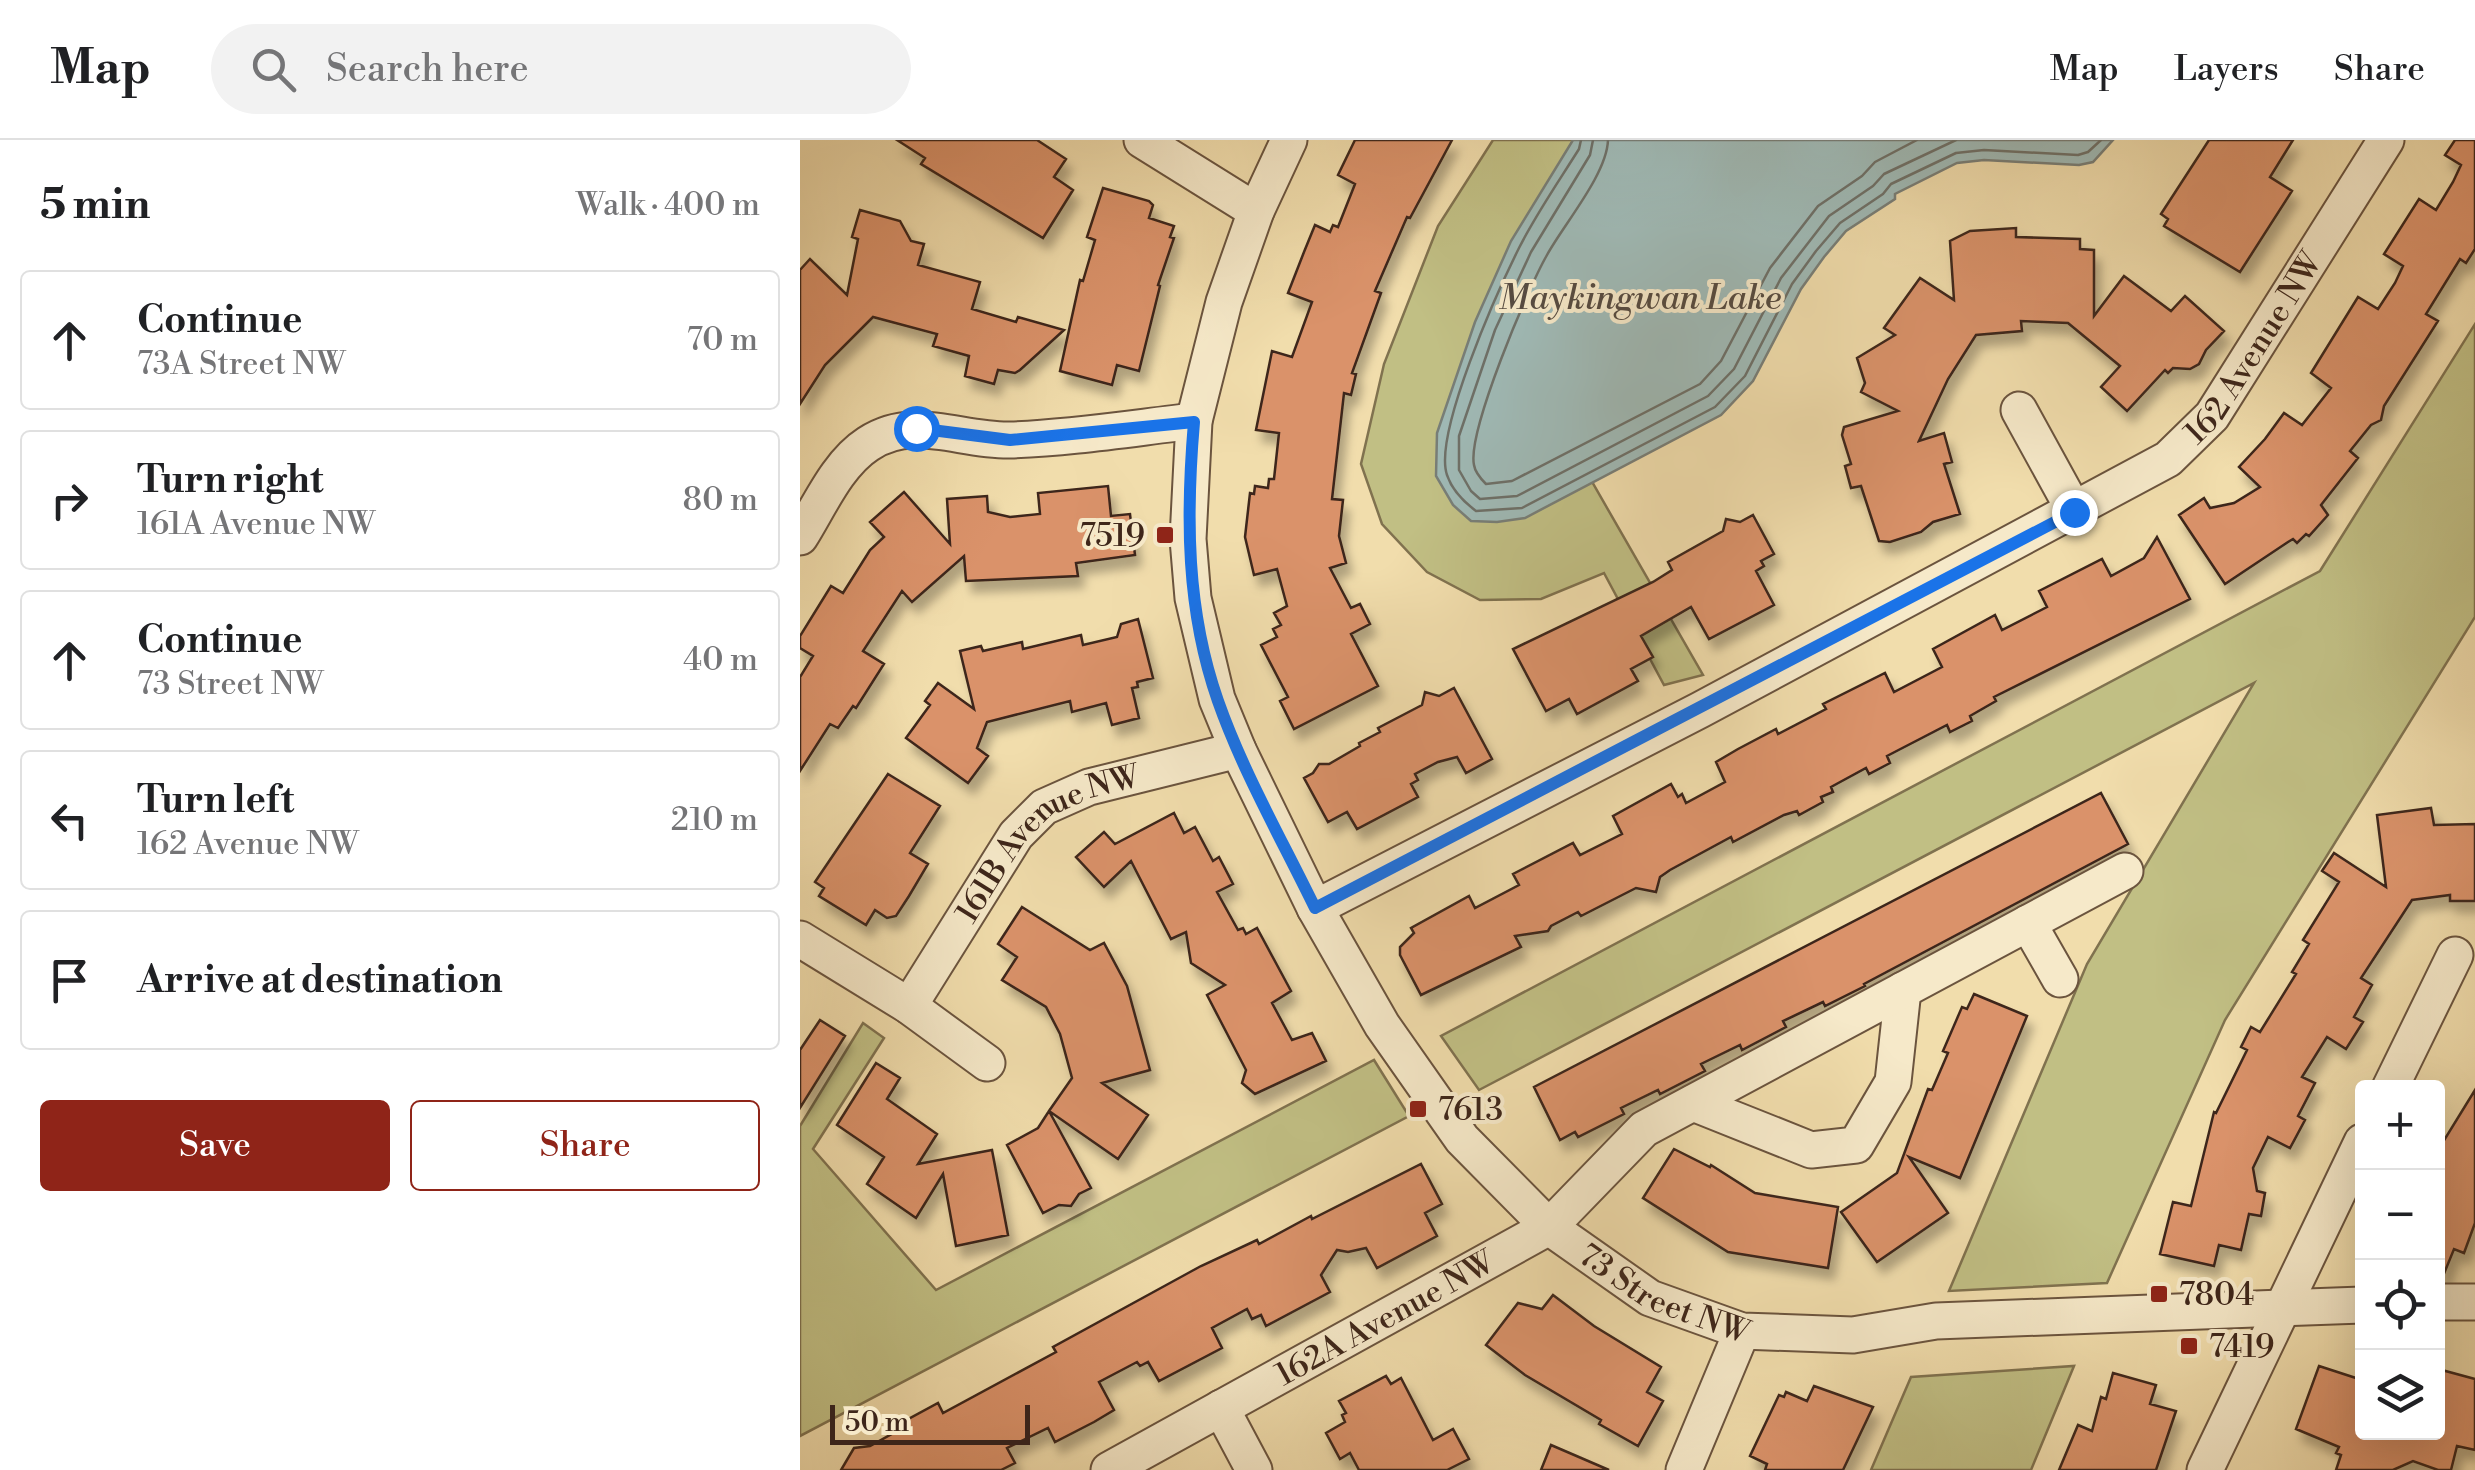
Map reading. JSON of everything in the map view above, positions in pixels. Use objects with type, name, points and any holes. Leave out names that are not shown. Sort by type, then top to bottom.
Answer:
[{"type":"street","points":[[1142,140],[1256,210]]},
{"type":"street","name":"73 Street NW","points":[[1289,140],[1256,210],[1220,318],[1194,422],[1188,538],[1193,598],[1217,699],[1315,908],[1382,1025],[1462,1139],[1549,1227],[1650,1298],[1742,1331],[1852,1335],[1936,1321],[2355,1305]]},
{"type":"street","name":"162 Avenue NW","points":[[1315,908],[2074,512],[2168,459],[2212,416],[2386,140]]},
{"type":"street","points":[[2019,410],[2074,512]]},
{"type":"street","points":[[800,537],[852,458],[864,447],[900,429],[931,429],[1010,440],[1194,422]]},
{"type":"street","name":"161B Avenue NW","points":[[908,1006],[1016,835],[1044,807],[1089,787],[1238,750]]},
{"type":"street","name":"162A Avenue NW","points":[[1109,1470],[1549,1227],[1644,1129],[2125,870]]},
{"type":"street","points":[[2028,923],[2060,979]]},
{"type":"street","points":[[800,939],[908,1006],[987,1063]]},
{"type":"street","points":[[2394,1080],[2455,956]]},
{"type":"street","points":[[1692,1103],[1810,1150],[1856,1145],[1893,1082],[1903,990]]},
{"type":"street","points":[[2206,1470],[2355,1156]]},
{"type":"street","points":[[2445,1302],[2475,1302]]},
{"type":"street","points":[[1684,1470],[1742,1331]]},
{"type":"street","points":[[1221,1408],[1254,1470]]},
{"type":"shaded area","points":[[1493,140],[1651,140],[1491,424],[1591,480],[1703,675],[1664,685],[1604,573],[1541,599],[1480,600],[1427,572],[1382,524],[1361,464],[1384,364],[1438,226]]},
{"type":"shaded area","points":[[2475,324],[2475,617],[2225,1020],[2107,1283],[1949,1291],[2087,964],[2254,683],[1479,1090],[1441,1036],[2320,571]]},
{"type":"shaded area","points":[[863,1023],[884,1038],[813,1149],[936,1290],[1374,1060],[1409,1116],[800,1436],[800,1126]]},
{"type":"shaded area","points":[[2074,1366],[2031,1470],[1871,1470],[1911,1377]]},
{"type":"water","name":"Maykingwan Lake","points":[[1573,140],[2113,140],[2093,162],[1957,163],[1895,194],[1895,199],[1846,231],[1824,257],[1801,289],[1753,381],[1721,415],[1525,518],[1471,521],[1453,505],[1436,476],[1437,433],[1475,322],[1511,241]]},
{"type":"building","points":[[897,140],[1037,140],[1066,159],[1054,177],[1073,190],[1043,238],[921,164],[925,158]]},
{"type":"building","points":[[1355,140],[1452,140],[1410,218],[1407,217],[1375,291],[1381,293],[1352,373],[1356,374],[1351,395],[1344,393],[1332,499],[1343,500],[1339,536],[1346,563],[1330,568],[1351,608],[1360,604],[1370,624],[1351,634],[1378,686],[1294,729],[1280,701],[1288,697],[1261,645],[1277,637],[1273,629],[1281,625],[1274,613],[1287,606],[1277,569],[1254,575],[1245,537],[1250,493],[1254,494],[1255,486],[1268,488],[1269,479],[1274,479],[1279,433],[1256,430],[1272,351],[1292,357],[1312,302],[1288,293],[1304,252],[1315,225],[1330,232],[1333,225],[1338,227],[1355,184],[1338,175]]},
{"type":"building","points":[[2209,140],[2293,140],[2270,177],[2292,191],[2240,272],[2164,226],[2168,219],[2161,214]]},
{"type":"building","points":[[2455,140],[2475,140],[2475,249],[2466,263],[2460,259],[2426,314],[2438,321],[2384,406],[2381,420],[2371,425],[2350,451],[2358,458],[2321,505],[2328,515],[2309,536],[2306,534],[2297,543],[2293,539],[2225,584],[2179,515],[2204,498],[2210,508],[2234,503],[2260,487],[2239,467],[2284,413],[2302,425],[2331,388],[2311,373],[2358,297],[2378,309],[2395,283],[2403,266],[2384,254],[2419,199],[2436,210],[2461,165],[2445,155]]},
{"type":"building","points":[[1103,188],[1149,201],[1153,205],[1149,218],[1174,226],[1139,371],[1117,365],[1112,385],[1060,371],[1080,280],[1083,281],[1095,240],[1087,237]]},
{"type":"building","points":[[860,210],[900,221],[911,241],[924,244],[918,265],[980,282],[972,309],[1064,330],[1020,370],[998,370],[994,384],[965,376],[969,356],[933,346],[937,334],[873,317],[825,365],[800,404],[800,270],[810,259],[847,295],[858,239],[852,237]]},
{"type":"building","points":[[2016,228],[2016,237],[2080,239],[2080,249],[2094,250],[2094,316],[2124,276],[2171,311],[2185,296],[2224,331],[2199,364],[2190,369],[2173,368],[2168,373],[2165,370],[2127,411],[2101,387],[2120,366],[2068,323],[2021,321],[2022,331],[1976,335],[1948,379],[1919,441],[1944,433],[1952,462],[1944,464],[1960,514],[1933,522],[1921,532],[1890,542],[1879,541],[1861,486],[1851,488],[1845,466],[1851,464],[1842,435],[1844,427],[1898,411],[1861,392],[1865,383],[1857,358],[1895,335],[1884,328],[1920,278],[1954,300],[1950,241],[1970,231]]},
{"type":"building","points":[[1108,486],[1111,516],[1130,514],[1135,555],[1076,563],[1078,576],[966,581],[964,556],[912,602],[902,591],[863,651],[884,664],[838,728],[830,724],[800,771],[800,677],[813,656],[800,648],[800,636],[831,586],[843,593],[870,550],[884,537],[870,522],[904,492],[950,544],[947,499],[987,496],[988,512],[1010,517],[1040,514],[1038,493]]},
{"type":"building","points":[[1753,515],[1774,554],[1761,561],[1764,566],[1756,571],[1774,605],[1709,639],[1691,607],[1641,636],[1653,657],[1631,669],[1638,681],[1577,714],[1569,699],[1546,711],[1513,649],[1653,582],[1672,570],[1668,562],[1723,531],[1726,519],[1740,522]]},
{"type":"building","points":[[2157,537],[2190,599],[1994,697],[1996,701],[1970,716],[1972,721],[1950,732],[1947,725],[1887,756],[1890,763],[1869,774],[1866,768],[1831,787],[1833,792],[1821,797],[1823,802],[1799,815],[1797,811],[1784,815],[1733,842],[1731,837],[1670,870],[1660,877],[1656,892],[1636,888],[1581,916],[1578,912],[1548,931],[1515,936],[1521,947],[1421,995],[1400,955],[1400,947],[1414,933],[1411,928],[1469,896],[1475,908],[1519,885],[1513,874],[1573,843],[1580,855],[1622,834],[1613,816],[1671,784],[1686,803],[1725,782],[1716,762],[1738,749],[1776,729],[1778,734],[1826,709],[1823,704],[1885,673],[1894,692],[1942,667],[1933,649],[1995,615],[2002,630],[2047,607],[2039,591],[2102,559],[2111,576],[2144,558]]},
{"type":"building","points":[[1138,619],[1153,678],[1137,682],[1138,687],[1132,688],[1139,718],[1112,725],[1106,703],[1072,712],[1070,701],[987,722],[977,748],[988,756],[968,783],[906,738],[930,705],[925,701],[938,683],[974,709],[960,651],[981,646],[983,651],[1022,642],[1023,649],[1081,635],[1083,645],[1117,637],[1121,624]]},
{"type":"building","points":[[1454,688],[1492,759],[1466,773],[1457,757],[1438,762],[1415,774],[1418,780],[1411,784],[1418,797],[1357,829],[1347,812],[1328,822],[1304,778],[1319,764],[1329,764],[1380,732],[1378,728],[1422,705],[1425,692],[1439,696]]},
{"type":"building","points":[[888,774],[940,806],[910,853],[928,864],[909,896],[896,916],[887,918],[875,910],[866,925],[819,896],[824,888],[815,882]]},
{"type":"building","points":[[2101,793],[2128,844],[1865,986],[1783,1021],[1786,1027],[1742,1050],[1740,1045],[1701,1064],[1705,1071],[1621,1108],[1624,1114],[1578,1137],[1575,1132],[1560,1140],[1534,1087]]},
{"type":"building","points":[[2431,808],[2434,825],[2475,824],[2475,901],[2450,901],[2450,895],[2412,900],[2361,978],[2372,985],[2354,1017],[2363,1022],[2346,1049],[2327,1037],[2302,1077],[2315,1083],[2298,1116],[2305,1120],[2290,1148],[2268,1137],[2253,1168],[2257,1191],[2265,1193],[2261,1216],[2249,1214],[2241,1250],[2219,1245],[2214,1266],[2160,1254],[2173,1202],[2191,1206],[2214,1112],[2247,1050],[2241,1047],[2251,1027],[2260,1032],[2296,974],[2292,972],[2309,944],[2303,940],[2339,882],[2322,871],[2334,853],[2386,887],[2377,815]]},
{"type":"building","points":[[1174,813],[1184,833],[1195,827],[1213,861],[1219,857],[1233,884],[1217,892],[1238,930],[1243,928],[1246,934],[1257,928],[1291,991],[1272,1003],[1292,1040],[1312,1033],[1326,1061],[1255,1094],[1242,1083],[1246,1070],[1207,995],[1225,985],[1191,963],[1186,932],[1171,939],[1131,861],[1104,887],[1076,857],[1104,832],[1115,844]]},
{"type":"building","points":[[1022,907],[1090,950],[1104,943],[1127,986],[1150,1070],[1102,1083],[1148,1115],[1118,1159],[1049,1111],[1072,1078],[1060,1034],[1046,1007],[1002,980],[1017,957],[998,944]]},
{"type":"building","points":[[1974,994],[2027,1016],[1960,1178],[1909,1157],[1948,1213],[1877,1262],[1841,1212],[1897,1173],[1928,1089],[1932,1090],[1948,1053],[1943,1051],[1962,1007],[1967,1009]]},
{"type":"building","points":[[820,1020],[845,1036],[800,1108],[800,1050]]},
{"type":"building","points":[[876,1063],[900,1078],[887,1099],[937,1134],[918,1164],[992,1150],[1008,1235],[956,1246],[943,1174],[916,1218],[867,1184],[884,1157],[837,1125]]},
{"type":"building","points":[[2475,1090],[2475,1223],[2464,1253],[2454,1249],[2445,1271],[2445,1170],[2445,1139]]},
{"type":"building","points":[[1049,1111],[1091,1188],[1079,1194],[1071,1206],[1059,1205],[1043,1213],[1007,1145],[1038,1128]]},
{"type":"building","points":[[1674,1149],[1711,1165],[1755,1193],[1838,1207],[1828,1268],[1728,1252],[1643,1198]]},
{"type":"building","points":[[1421,1164],[1442,1204],[1425,1213],[1437,1236],[1377,1268],[1366,1248],[1337,1250],[1321,1275],[1330,1292],[1266,1326],[1261,1315],[1252,1319],[1247,1309],[1212,1328],[1222,1348],[1159,1381],[1148,1362],[1140,1366],[1137,1362],[1099,1382],[1114,1410],[1094,1422],[1055,1442],[1048,1428],[1007,1448],[1015,1463],[1001,1470],[841,1470],[854,1448],[870,1446],[938,1403],[943,1413],[1201,1266],[1257,1240],[1259,1244]]},
{"type":"building","points":[[1553,1295],[1594,1326],[1661,1367],[1647,1392],[1663,1401],[1638,1446],[1525,1375],[1486,1345],[1518,1303],[1542,1309]]},
{"type":"building","points":[[2319,1366],[2355,1378],[2355,1440],[2445,1440],[2445,1371],[2475,1379],[2475,1450],[2457,1446],[2451,1470],[2413,1461],[2393,1470],[2336,1470],[2341,1455],[2336,1453],[2339,1447],[2296,1429]]},
{"type":"building","points":[[2113,1373],[2156,1385],[2150,1404],[2176,1411],[2156,1470],[2059,1470],[2078,1425],[2092,1431],[2101,1397],[2106,1399]]},
{"type":"building","points":[[1386,1376],[1391,1384],[1401,1378],[1433,1440],[1453,1429],[1469,1459],[1447,1470],[1359,1470],[1350,1453],[1340,1459],[1326,1433],[1345,1422],[1342,1415],[1346,1413],[1339,1401]]},
{"type":"building","points":[[1814,1386],[1873,1407],[1843,1470],[1765,1470],[1767,1464],[1750,1456],[1779,1395],[1784,1397],[1786,1392],[1807,1401]]},
{"type":"building","points":[[1551,1445],[1609,1470],[1541,1470]]},
{"type":"place","name":"7519","points":[[1165,535]]},
{"type":"place","name":"7613","points":[[1418,1109]]},
{"type":"place","name":"7804","points":[[2159,1294]]},
{"type":"place","name":"7419","points":[[2189,1346]]},
{"type":"route","points":[[916,428],[1010,440],[1194,422],[1188,538],[1193,598],[1204,653],[1238,750],[1315,908],[2074,512]]}]
